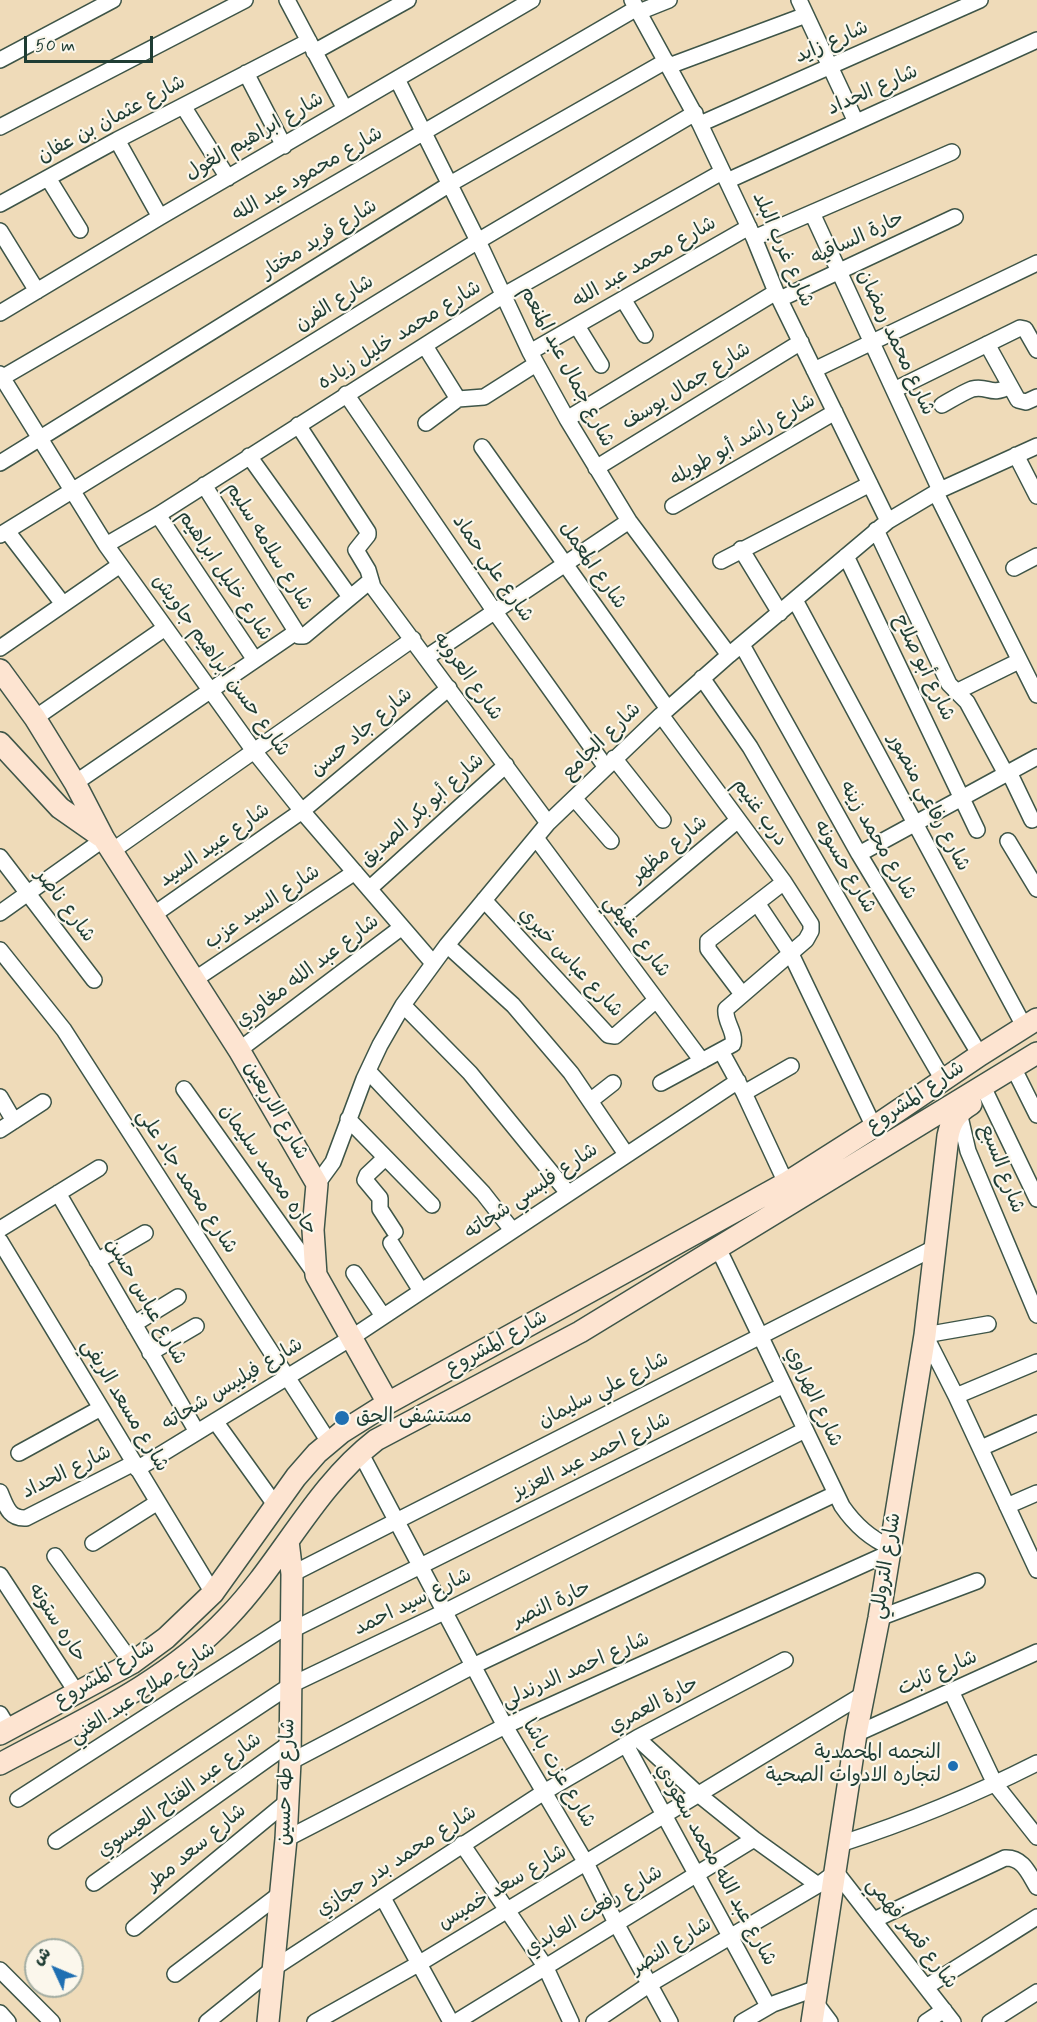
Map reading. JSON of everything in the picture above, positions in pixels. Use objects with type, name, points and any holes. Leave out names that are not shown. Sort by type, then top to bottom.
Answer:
[{"type":"main road","name":"شارع الاربعين","points":[[4,683],[35,718],[75,783],[108,845],[239,1050],[316,1184],[314,1230],[316,1275],[388,1403]]},
{"type":"main road","name":"شارع الاربعين","points":[[0,743],[60,808],[108,845]]},
{"type":"main road","name":"شارع المشروع","points":[[3,1725],[77,1693],[132,1663],[175,1631],[213,1593],[306,1464],[329,1442],[388,1403],[786,1183],[874,1128],[1030,1023],[1037,1002]]},
{"type":"main road","points":[[958,1107],[1037,1053]]},
{"type":"main road","name":"شارع المشروع","points":[[0,1764],[140,1689],[189,1654],[223,1623],[245,1598],[335,1477],[360,1452],[376,1440],[579,1332],[958,1107],[987,1095],[1037,1066]]},
{"type":"main road","name":"شارع التروللي","points":[[815,2004],[856,1734],[879,1618],[925,1335],[948,1136],[958,1107]]},
{"type":"main road","name":"شارع طه حسين","points":[[268,2022],[288,1801],[292,1574],[288,1541]]},
{"type":"street","points":[[0,60],[113,0]]},
{"type":"street","points":[[0,127],[245,0]]},
{"type":"street","points":[[287,0],[345,109]]},
{"type":"street","name":"شارع عثمان بن عفان","points":[[0,204],[246,73],[311,46],[408,0]]},
{"type":"street","name":"شارع ابراهيم الغول","points":[[0,313],[532,0]]},
{"type":"street","name":"شارع محمود عبد الله","points":[[1,377],[636,7],[669,0]]},
{"type":"street","points":[[799,0],[856,122]]},
{"type":"street","name":"شارع زايد","points":[[698,118],[830,66],[980,0]]},
{"type":"street","name":"شارع غرب البلد","points":[[636,7],[698,118],[752,232],[778,295],[870,484],[882,525],[949,684],[968,702],[1032,820]]},
{"type":"street","name":"شارع فريد مختار","points":[[0,463],[450,184],[668,63],[806,15]]},
{"type":"street","name":"شارع الحداد","points":[[725,176],[856,122],[1037,40]]},
{"type":"street","points":[[246,73],[284,146]]},
{"type":"street","name":"شارع جمال عبد المنعم","points":[[397,79],[533,358],[567,419],[629,521],[729,655]]},
{"type":"street","points":[[183,106],[228,178]]},
{"type":"street","name":"شارع الفرن","points":[[4,533],[478,242],[698,118]]},
{"type":"street","points":[[117,140],[160,217]]},
{"type":"street","name":"شارع محمد عبد الله","points":[[458,399],[484,397],[577,326],[623,299],[752,232],[812,213],[952,152]]},
{"type":"street","name":"شارع محمد خليل زياده","points":[[106,545],[504,295],[725,176]]},
{"type":"street","points":[[48,178],[80,230]]},
{"type":"street","name":"شارع محمد رمضان","points":[[812,213],[894,390],[938,492],[1037,695]]},
{"type":"street","name":"حارة الساقيه","points":[[567,419],[778,295],[839,271],[955,216]]},
{"type":"street","points":[[0,231],[37,291]]},
{"type":"street","points":[[814,370],[1037,263]]},
{"type":"street","points":[[623,299],[645,335]]},
{"type":"street","points":[[577,326],[601,364]]},
{"type":"street","points":[[894,390],[1022,328],[1037,350]]},
{"type":"street","name":"شارع جمال يوسف","points":[[596,468],[801,342]]},
{"type":"street","points":[[987,344],[1018,400],[1032,400]]},
{"type":"street","points":[[425,346],[458,399],[426,423]]},
{"type":"street","name":"شارع حسن ابراهيم جاويش","points":[[1,377],[106,545],[254,751],[302,811],[433,963]]},
{"type":"street","points":[[942,405],[972,390],[981,388],[995,392],[1010,386]]},
{"type":"street","name":"شارع علي حماد","points":[[346,394],[495,612],[609,762],[663,820]]},
{"type":"street","name":"شارع راشد أبو طويله","points":[[673,506],[835,412]]},
{"type":"street","name":"شارع العروبه","points":[[298,425],[368,532],[357,547],[357,553],[368,570],[370,581],[549,823]]},
{"type":"street","name":"شارع الجامع","points":[[316,1184],[333,1162],[368,1071],[403,1005],[447,945],[549,823],[609,762],[664,712],[882,525],[938,492],[1037,446]]},
{"type":"street","name":"شارع المعمل","points":[[482,447],[565,564],[664,712]]},
{"type":"street","points":[[1016,455],[1037,496]]},
{"type":"street","points":[[249,456],[350,597]]},
{"type":"street","points":[[721,561],[870,484]]},
{"type":"street","name":"شارع سلامه سليم","points":[[204,485],[296,632]]},
{"type":"street","name":"شارع خليل ابراهيم","points":[[158,514],[255,660]]},
{"type":"street","points":[[427,657],[629,521]]},
{"type":"street","points":[[4,533],[63,604]]},
{"type":"street","points":[[741,549],[780,613]]},
{"type":"street","name":"شارع أبو صلاح","points":[[846,556],[977,830]]},
{"type":"street","points":[[1014,568],[1037,556]]},
{"type":"street","points":[[0,648],[120,565]]},
{"type":"street","points":[[75,783],[296,632],[299,636],[304,636],[370,581]]},
{"type":"street","name":"شارع رفاعي منصور","points":[[795,600],[916,823],[1030,1023]]},
{"type":"street","points":[[35,718],[165,628]]},
{"type":"street","points":[[0,913],[28,893],[108,845],[254,751],[413,639]]},
{"type":"street","name":"شارع محمد زينه","points":[[742,645],[859,854],[980,1055]]},
{"type":"street","points":[[956,692],[1019,661]]},
{"type":"street","name":"شارع حسونه","points":[[702,678],[750,747],[943,1080]]},
{"type":"street","name":"شارع جاد حسن","points":[[302,811],[449,688]]},
{"type":"street","name":"درب غنيم","points":[[664,712],[811,924],[807,940],[791,954]]},
{"type":"street","points":[[859,854],[1037,757]]},
{"type":"street","name":"شارع أبو بكر الصديق","points":[[369,889],[506,765]]},
{"type":"street","points":[[574,798],[611,841]]},
{"type":"street","name":"شارع عبيد السيد","points":[[153,915],[302,811]]},
{"type":"street","name":"شارع مظهر","points":[[629,912],[738,820]]},
{"type":"street","name":"شارع عفيفي","points":[[536,838],[702,1061]]},
{"type":"street","points":[[1008,841],[1037,889]]},
{"type":"street","name":"شارع ناصر","points":[[0,857],[94,980]]},
{"type":"street","name":"شارع السيد عزب","points":[[194,980],[355,872]]},
{"type":"street","points":[[742,994],[708,949],[708,941],[784,882]]},
{"type":"street","name":"شارع عباس خيري","points":[[484,900],[608,1035],[615,1036],[656,1000]]},
{"type":"street","points":[[757,903],[791,954],[874,1128]]},
{"type":"street","name":"شارع عبد الله مغاوري","points":[[239,1050],[402,927]]},
{"type":"street","points":[[447,945],[513,1005],[571,1073],[626,1154]]},
{"type":"street","name":"شارع محمد جاد علي","points":[[0,950],[64,1030],[329,1442]]},
{"type":"street","points":[[661,1083],[731,1046],[734,1041],[725,1016],[726,1009],[791,954]]},
{"type":"street","points":[[403,1005],[470,1072],[568,1194]]},
{"type":"street","points":[[721,1051],[741,1087],[786,1183]]},
{"type":"street","name":"شارع فلبسي شحاته","points":[[351,1338],[626,1154],[741,1087],[791,1066]]},
{"type":"street","points":[[368,1071],[483,1193],[512,1230]]},
{"type":"street","points":[[1018,1077],[1037,1115]]},
{"type":"street","points":[[590,1101],[613,1083]]},
{"type":"street","name":"حاره محمد سليمان","points":[[184,1089],[316,1275]]},
{"type":"street","points":[[987,1095],[1037,1199]]},
{"type":"street","points":[[0,1097],[14,1121]]},
{"type":"street","points":[[0,1130],[43,1102]]},
{"type":"street","name":"شارع السبع","points":[[958,1107],[968,1151],[1037,1315]]},
{"type":"street","points":[[348,1119],[432,1205]]},
{"type":"street","points":[[385,1158],[367,1175],[365,1180],[380,1198],[380,1209],[421,1291]]},
{"type":"street","points":[[0,1229],[99,1168]]},
{"type":"street","name":"شارع عباس حسن","points":[[58,1193],[197,1432]]},
{"type":"street","points":[[98,1261],[145,1233]]},
{"type":"street","name":"شارع مسعد الريفي","points":[[0,1241],[213,1593]]},
{"type":"street","name":"شارع علي سليمان","points":[[292,1574],[936,1247]]},
{"type":"street","name":"شارع الهراوي","points":[[717,1248],[845,1512],[858,1527],[890,1550]]},
{"type":"street","points":[[354,1273],[383,1316]]},
{"type":"street","points":[[134,1324],[178,1297]]},
{"type":"street","points":[[988,1324],[925,1335],[1036,1564]]},
{"type":"street","points":[[150,1353],[196,1326]]},
{"type":"street","name":"شارع فيليبس شحاته","points":[[136,1466],[197,1432],[351,1338]]},
{"type":"street","points":[[956,1396],[1037,1362]]},
{"type":"street","name":"شارع احمد عبد العزيز","points":[[290,1627],[419,1566],[783,1385]]},
{"type":"street","points":[[19,1453],[100,1408]]},
{"type":"street","points":[[215,1421],[276,1506]]},
{"type":"street","points":[[981,1448],[1037,1423]]},
{"type":"street","name":"شارع سيد احمد","points":[[56,1842],[291,1685],[444,1612],[805,1430]]},
{"type":"street","name":"شارع عزت باشا","points":[[360,1452],[505,1726],[586,1863],[670,2022]]},
{"type":"street","name":"شارع الحداد","points":[[0,1492],[9,1512],[18,1518],[26,1518],[136,1466]]},
{"type":"street","points":[[1007,1506],[1037,1493]]},
{"type":"street","name":"حارة النصر","points":[[290,1752],[835,1494]]},
{"type":"street","points":[[93,1543],[158,1502]]},
{"type":"street","name":"شارع احمد الدرندلي","points":[[286,1839],[505,1726],[890,1550]]},
{"type":"street","points":[[55,1556],[132,1663]]},
{"type":"street","name":"حاره ستوته","points":[[0,1575],[77,1693]]},
{"type":"street","points":[[879,1618],[977,1581]]},
{"type":"street","name":"شارع صلاح عبد الغني","points":[[18,1799],[290,1627]]},
{"type":"street","name":"شارع ثابت","points":[[856,1734],[1037,1652]]},
{"type":"street","name":"حارة العمري","points":[[544,1792],[631,1742],[785,1660]]},
{"type":"street","points":[[951,1691],[994,1784],[1037,1837]]},
{"type":"street","name":"شارع سعد خميس","points":[[315,2022],[420,1963],[864,1694]]},
{"type":"street","points":[[631,1742],[754,1839],[818,1885]]},
{"type":"street","name":"شارع عبد الله محمد سعودي","points":[[631,1742],[664,1815],[768,2006]]},
{"type":"street","name":"شارع عبد الفتاح العيسوي","points":[[94,1884],[290,1752]]},
{"type":"street","points":[[840,1844],[888,1829],[1036,1766]]},
{"type":"street","name":"شارع محمد بدر حجازي","points":[[207,2022],[274,1968],[544,1792]]},
{"type":"street","name":"شارع سعد مطر","points":[[134,1928],[288,1801]]},
{"type":"street","name":"شارع رفعت العابدي","points":[[456,2022],[754,1839]]},
{"type":"street","points":[[462,1844],[545,1966],[571,2022]]},
{"type":"street","points":[[874,1920],[1005,1858],[1016,1859],[1024,1866],[1037,1887]]},
{"type":"street","name":"شارع النصر","points":[[594,2022],[650,1984],[818,1885],[836,1872]]},
{"type":"street","name":"شارع قصر فهمي","points":[[836,1872],[948,2016]]},
{"type":"street","points":[[175,1974],[280,1894]]},
{"type":"street","points":[[383,1898],[451,2022]]},
{"type":"street","points":[[926,1987],[1037,1917]]},
{"type":"street","points":[[0,1970],[52,2022]]},
{"type":"street","points":[[990,2022],[1037,1992]]},
{"type":"street","points":[[742,2022],[768,2006],[815,2004],[830,2022]]},
{"type":"street","points":[[0,2013],[8,2022]]},
{"type":"street","points":[[926,2022],[948,2016]]},
{"type":"place","name":"مستشفى الحق","points":[[342,1418]]},
{"type":"place","name":"النجمه المحمدية لتجاره الادوات الصحية","points":[[953,1766]]}]
